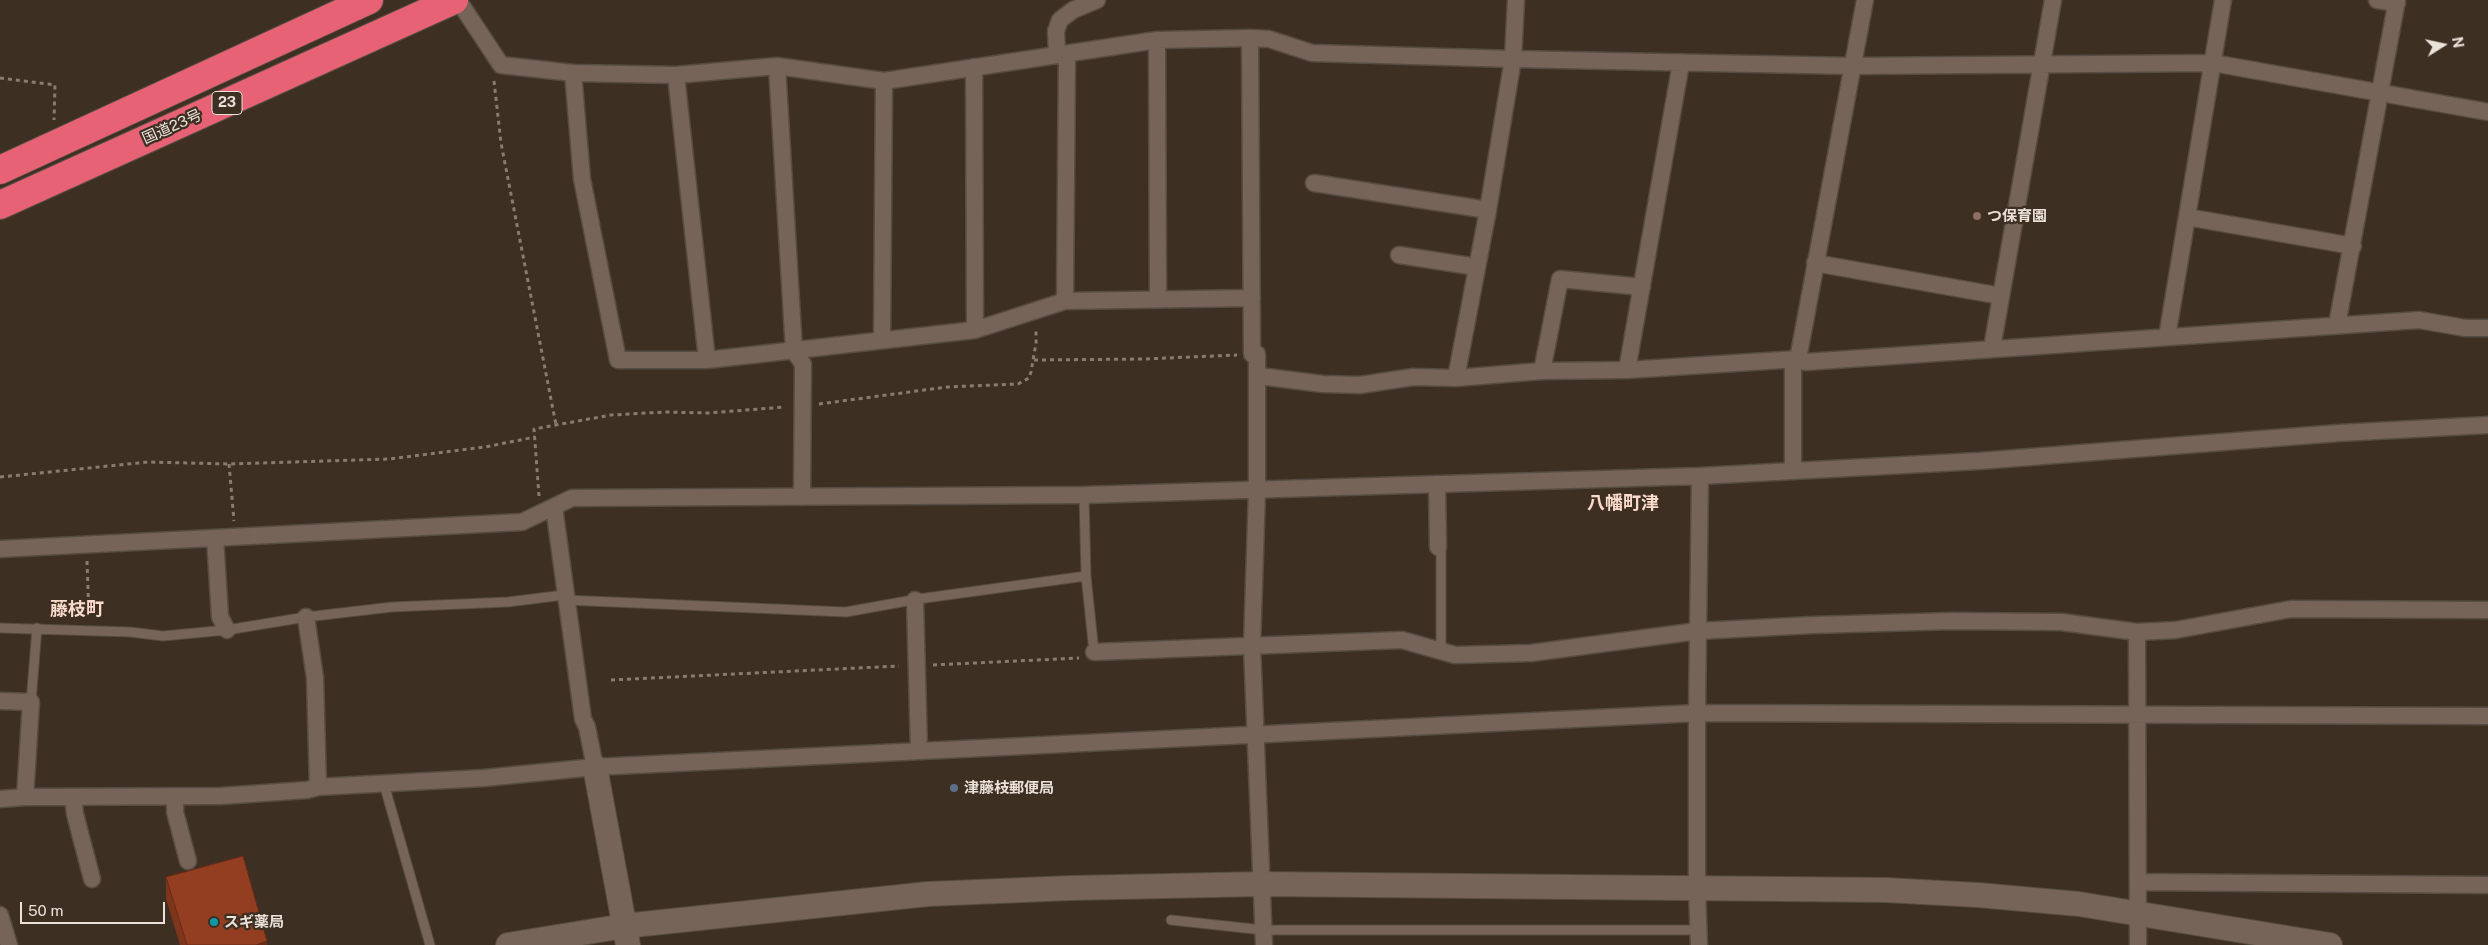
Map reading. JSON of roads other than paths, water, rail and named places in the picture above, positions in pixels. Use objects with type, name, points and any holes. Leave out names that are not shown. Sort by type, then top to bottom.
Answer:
[{"type":"highway","name":"23","points":[[0,170],[369,0]]},
{"type":"highway","name":"国道23号","points":[[0,205],[454,0]]},
{"type":"street","points":[[458,0],[501,66],[573,73],[676,75],[777,66],[884,81],[1157,40],[1250,38],[1269,39],[1312,53],[1512,59],[1852,66],[2212,62],[2488,112]]},
{"type":"street","points":[[1065,301],[1062,54],[1056,31],[1060,20],[1074,10],[1097,0]]},
{"type":"street","points":[[1456,378],[1488,210],[1512,59],[1516,0]]},
{"type":"street","points":[[1793,471],[1795,359],[1816,263],[1865,0]]},
{"type":"street","points":[[1992,348],[2053,0]]},
{"type":"street","points":[[2166,337],[2223,0]]},
{"type":"street","points":[[2337,325],[2397,2],[2376,0]]},
{"type":"street","points":[[1250,38],[1252,298],[1255,354],[1259,376],[1252,646],[1264,938]]},
{"type":"street","points":[[1157,40],[1158,298]]},
{"type":"street","points":[[1627,370],[1682,63]]},
{"type":"street","points":[[777,66],[794,351],[803,364],[802,497]]},
{"type":"street","points":[[974,67],[974,330]]},
{"type":"street","points":[[573,73],[582,179],[618,360],[707,360],[974,330],[1065,301],[1158,298],[1252,298]]},
{"type":"street","points":[[676,75],[707,360]]},
{"type":"street","points":[[882,340],[884,81]]},
{"type":"street","points":[[1314,183],[1488,210]]},
{"type":"street","points":[[2187,217],[2353,246]]},
{"type":"street","points":[[1399,255],[1477,267]]},
{"type":"street","points":[[1816,263],[2001,296]]},
{"type":"street","points":[[1542,371],[1560,279],[1642,288]]},
{"type":"street","points":[[1259,376],[1322,384],[1360,385],[1413,377],[1456,378],[1542,371],[1627,370],[1795,359],[1805,362],[2419,320],[2465,328],[2488,328]]},
{"type":"street","points":[[0,549],[522,522],[572,498],[1084,495],[1700,476],[1979,461],[2339,433],[2488,425]]},
{"type":"street","points":[[1699,938],[1697,888],[1697,713],[1700,476]]},
{"type":"street","points":[[1437,484],[1438,547]]},
{"type":"street","points":[[547,511],[565,597],[583,719],[587,727],[595,767],[626,935]]},
{"type":"street","points":[[215,538],[220,617],[227,630]]},
{"type":"street","points":[[915,600],[918,654],[916,666],[919,752]]},
{"type":"street","points":[[1094,652],[1402,640],[1455,655],[1531,653],[1698,631],[1953,621],[2061,622],[2137,632],[2176,630],[2291,609],[2488,610]]},
{"type":"street","points":[[306,617],[314,678],[318,787]]},
{"type":"street","points":[[2137,632],[2138,945]]},
{"type":"street","points":[[0,701],[31,702],[25,797]]},
{"type":"street","points":[[0,799],[25,797],[221,796],[307,790],[318,787],[484,778],[595,767],[1697,713],[2488,716]]},
{"type":"street","points":[[175,796],[175,812],[188,861]]},
{"type":"street","points":[[74,797],[75,814],[92,879]]},
{"type":"street","points":[[2138,882],[2488,884]]},
{"type":"street","points":[[508,945],[626,935],[928,894],[1071,888],[1261,884],[1886,890],[2079,904],[2330,945]]},
{"type":"street","points":[[0,915],[9,945]]},
{"type":"lane","points":[[1084,495],[1086,576],[1094,652]]},
{"type":"lane","points":[[1438,547],[1440,551],[1441,651]]},
{"type":"lane","points":[[0,628],[89,630],[163,636],[227,630],[306,617],[392,607],[508,602],[565,597],[846,612],[915,600],[1086,576]]},
{"type":"lane","points":[[31,702],[37,628]]},
{"type":"lane","points":[[384,784],[430,945]]},
{"type":"lane","points":[[1171,920],[1264,938],[1699,938]]},
{"type":"place","name":"つ保育園","points":[[1977,216]]},
{"type":"place","name":"津藤枝郵便局","points":[[954,788]]},
{"type":"place","name":"スギ薬局","points":[[214,922]]},
{"type":"district","name":"八幡町津","points":[[1623,503]]},
{"type":"district","name":"藤枝町","points":[[77,609]]}]
